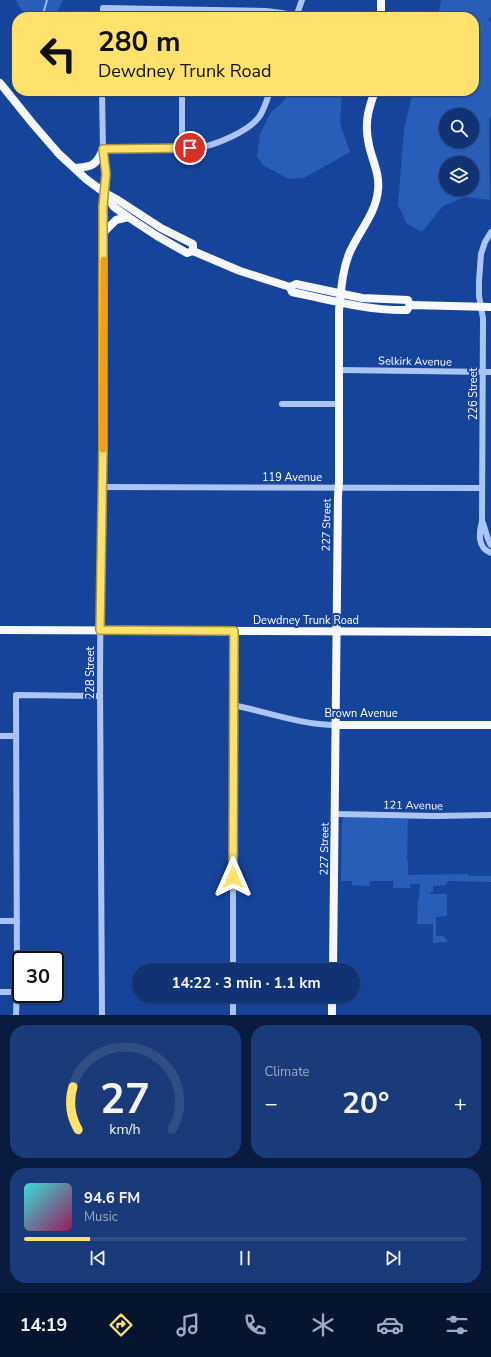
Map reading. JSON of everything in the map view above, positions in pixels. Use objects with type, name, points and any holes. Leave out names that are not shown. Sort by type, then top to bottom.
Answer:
[{"type":"main road","points":[[381,0],[381,12]]},
{"type":"main road","points":[[0,76],[1,84],[33,124],[59,154],[86,179],[105,193],[170,234],[193,244],[193,251]]},
{"type":"main road","name":"227 Street","points":[[333,963],[340,303],[343,276],[347,259],[372,212],[377,197],[377,171],[366,132],[366,120],[373,96]]},
{"type":"main road","points":[[75,168],[87,168],[93,165],[100,159],[103,149]]},
{"type":"main road","points":[[105,193],[114,207],[128,218],[187,253],[193,251],[240,271],[290,287],[296,284],[371,299],[408,300],[410,305]]},
{"type":"main road","points":[[103,233],[116,220],[128,218]]},
{"type":"main road","points":[[290,287],[292,292],[356,306],[407,310],[410,305]]},
{"type":"main road","points":[[410,305],[491,307]]},
{"type":"main road","name":"Dewdney Trunk Road","points":[[0,630],[491,632]]},
{"type":"main road","name":"Brown Avenue","points":[[336,724],[491,725]]},
{"type":"main road","points":[[332,1003],[332,1015]]},
{"type":"street","points":[[298,12],[302,0]]},
{"type":"street","points":[[103,12],[103,8],[156,12]]},
{"type":"street","name":"228 Street","points":[[102,96],[103,149],[106,174],[103,206],[100,630],[102,1015]]},
{"type":"street","points":[[182,96],[182,148]]},
{"type":"street","points":[[103,149],[205,147],[245,130],[259,117],[268,96]]},
{"type":"street","name":"226 Street","points":[[491,232],[484,245],[480,258],[479,296],[483,318],[482,521],[480,541],[486,551],[491,554]]},
{"type":"street","name":"Selkirk Avenue","points":[[339,370],[491,372]]},
{"type":"street","points":[[282,404],[340,404]]},
{"type":"street","name":"119 Avenue","points":[[102,487],[482,488]]},
{"type":"street","points":[[482,521],[486,530],[487,540],[491,545]]},
{"type":"street","points":[[233,963],[234,631]]},
{"type":"street","points":[[17,951],[16,695],[100,696]]},
{"type":"street","name":"Brown Avenue","points":[[233,705],[305,722],[336,724]]},
{"type":"street","points":[[0,736],[16,736]]},
{"type":"street","name":"121 Avenue","points":[[335,814],[434,816],[491,815]]},
{"type":"street","points":[[0,921],[17,921]]},
{"type":"street","points":[[0,992],[12,992]]},
{"type":"street","points":[[16,1003],[16,1015]]},
{"type":"street","points":[[233,1003],[233,1015]]},
{"type":"shaded area","points":[[16,0],[63,0],[57,12],[24,12]]},
{"type":"shaded area","points":[[441,0],[491,0],[491,16],[488,19],[491,23],[491,117],[489,118],[490,200],[465,197],[443,206],[422,232],[407,224],[398,205],[404,129],[412,96],[479,96],[479,12],[439,12]]},
{"type":"shaded area","points":[[286,96],[342,96],[340,123],[350,152],[304,178],[289,179],[264,166],[257,157],[260,134],[271,112],[283,102]]},
{"type":"shaded area","points":[[344,817],[426,819],[408,819],[408,875],[468,874],[469,876],[491,876],[491,882],[448,881],[445,885],[433,886],[433,892],[430,892],[430,894],[447,894],[447,916],[436,917],[436,936],[443,936],[448,941],[433,943],[433,924],[417,924],[420,884],[410,884],[410,888],[393,888],[393,881],[370,881],[369,886],[352,885],[352,881],[341,881],[342,819]]},
{"type":"waterway","points":[[44,12],[47,0]]},
{"type":"slow traffic","points":[[103,449],[102,394],[104,260]]},
{"type":"route","points":[[190,148],[103,149],[106,161],[106,181],[103,206],[103,448],[100,630],[234,631],[233,877]]}]
